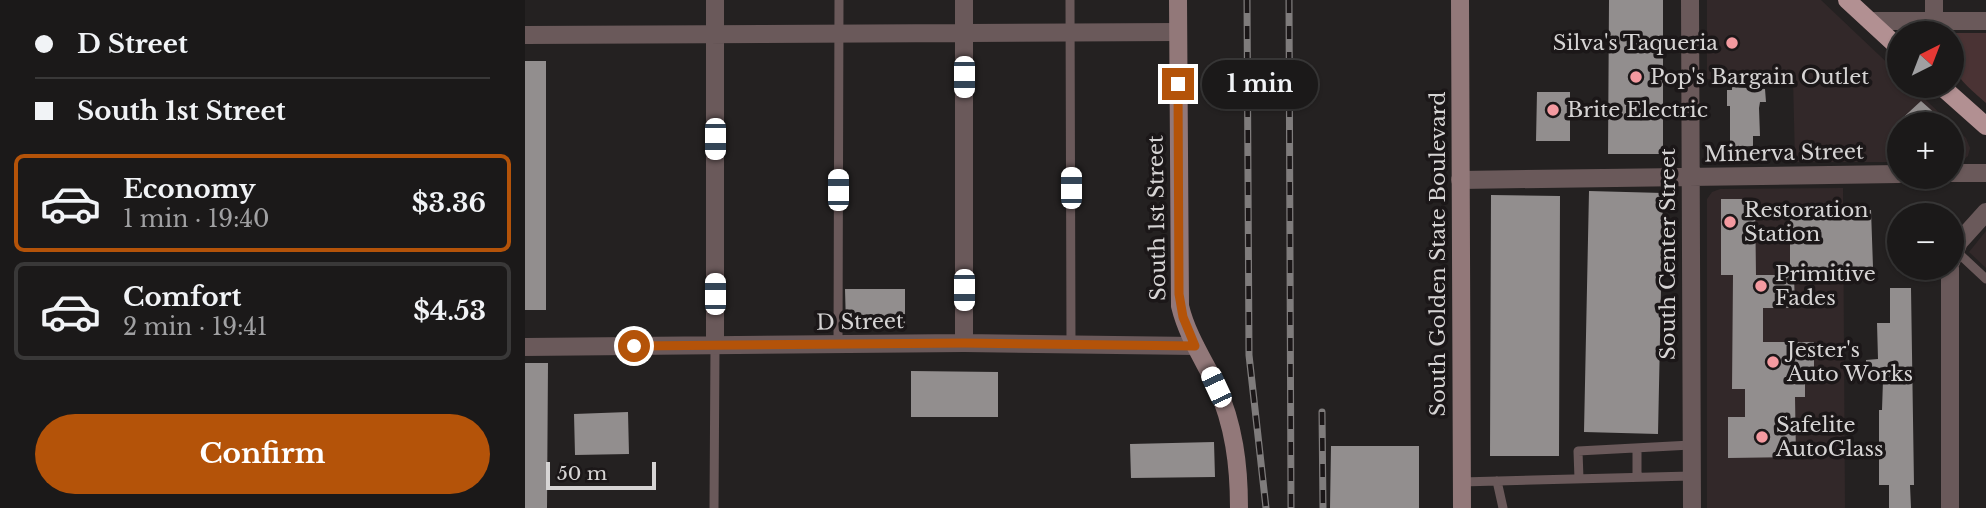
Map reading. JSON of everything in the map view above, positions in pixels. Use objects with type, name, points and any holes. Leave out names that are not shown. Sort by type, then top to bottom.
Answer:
[{"type":"main road","points":[[1847,0],[1887,37]]},
{"type":"main road","points":[[1954,98],[1986,126]]},
{"type":"street","points":[[715,0],[715,346]]},
{"type":"street","points":[[964,0],[964,343]]},
{"type":"street","name":"South 1st Street","points":[[1178,0],[1179,294],[1183,317],[1228,418],[1237,458],[1239,508]]},
{"type":"street","name":"South Golden State Boulevard","points":[[1460,0],[1462,508]]},
{"type":"street","name":"South Center Street","points":[[1690,0],[1692,508]]},
{"type":"street","points":[[1934,0],[1934,21]]},
{"type":"street","points":[[1870,21],[1887,23]]},
{"type":"street","points":[[1964,24],[1986,21]]},
{"type":"street","points":[[525,35],[1178,32]]},
{"type":"street","points":[[1964,173],[1986,173]]},
{"type":"street","name":"Minerva Street","points":[[1461,180],[1887,174]]},
{"type":"street","points":[[1964,243],[1986,212]]},
{"type":"street","points":[[1950,508],[1952,280]]},
{"type":"street","name":"D Street","points":[[525,347],[964,343],[1195,346]]},
{"type":"lane","points":[[838,346],[839,0]]},
{"type":"lane","points":[[1070,0],[1072,344]]},
{"type":"lane","points":[[1964,267],[1986,279]]},
{"type":"lane","points":[[714,508],[715,346]]},
{"type":"lane","points":[[1579,479],[1577,451],[1691,445]]},
{"type":"lane","points":[[1637,448],[1637,477]]},
{"type":"lane","points":[[1461,482],[1692,476]]},
{"type":"lane","points":[[1497,481],[1503,508]]},
{"type":"shaded area","points":[[1707,0],[1821,0],[1887,63],[1887,98],[1924,98],[1938,112],[1887,112],[1887,162],[1795,162],[1793,78],[1707,79]]},
{"type":"shaded area","points":[[1964,33],[1986,33],[1986,103],[1964,83]]},
{"type":"shaded area","points":[[1964,136],[1970,148],[1964,159]]},
{"type":"shaded area","points":[[1843,188],[1845,508],[1707,508],[1707,199],[1712,192],[1720,189]]},
{"type":"shaded area","points":[[1986,231],[1986,268],[1969,252]]},
{"type":"building","name":"Pop's Bargain Outlet","points":[[1609,0],[1663,0],[1663,154],[1608,154]]},
{"type":"building","points":[[525,61],[546,61],[546,310],[525,310]]},
{"type":"building","points":[[1732,87],[1765,89],[1766,102],[1760,102],[1759,108],[1760,136],[1753,136],[1753,146],[1730,147],[1730,106],[1727,106],[1727,90],[1732,90]]},
{"type":"building","name":"Brite Electric","points":[[1537,92],[1570,92],[1570,141],[1536,141]]},
{"type":"building","points":[[1921,101],[1933,112],[1909,112]]},
{"type":"building","points":[[1589,191],[1663,193],[1658,434],[1584,432]]},
{"type":"building","points":[[1491,195],[1560,196],[1559,456],[1490,456]]},
{"type":"building","points":[[1721,199],[1755,199],[1756,275],[1794,275],[1795,308],[1763,308],[1763,342],[1814,342],[1814,382],[1805,382],[1805,397],[1795,397],[1796,457],[1728,458],[1728,417],[1745,417],[1745,389],[1732,389],[1733,275],[1721,275]]},
{"type":"building","points":[[1790,208],[1871,210],[1873,267],[1834,268],[1834,275],[1790,275]]},
{"type":"building","points":[[1890,288],[1911,288],[1914,485],[1910,485],[1911,508],[1889,508],[1889,485],[1879,485],[1879,410],[1882,410],[1883,380],[1866,381],[1866,360],[1878,359],[1877,323],[1890,323]]},
{"type":"building","points":[[845,289],[905,289],[905,325],[846,325]]},
{"type":"building","points":[[525,363],[548,363],[547,508],[525,508]]},
{"type":"building","points":[[911,371],[998,372],[998,417],[911,417]]},
{"type":"building","points":[[628,412],[629,454],[575,455],[574,414]]},
{"type":"building","points":[[1214,442],[1215,477],[1131,478],[1130,444]]},
{"type":"building","points":[[1331,446],[1419,446],[1419,508],[1330,508]]},
{"type":"railway","points":[[1247,0],[1249,355],[1266,508]]},
{"type":"railway","points":[[1289,0],[1291,508]]},
{"type":"railway","points":[[1322,412],[1323,508]]},
{"type":"place","name":"Silva's Taqueria","points":[[1732,43]]},
{"type":"place","name":"Pop's Bargain Outlet","points":[[1636,77]]},
{"type":"place","name":"Brite Electric","points":[[1553,110]]},
{"type":"place","name":"Restoration Station","points":[[1730,222]]},
{"type":"place","name":"Primitive Fades","points":[[1761,286]]},
{"type":"place","name":"Jester's Auto Works","points":[[1773,362]]},
{"type":"place","name":"Safelite AutoGlass","points":[[1762,437]]},
{"type":"route","points":[[634,346],[964,343],[1195,346],[1183,317],[1179,294],[1178,84]]}]
